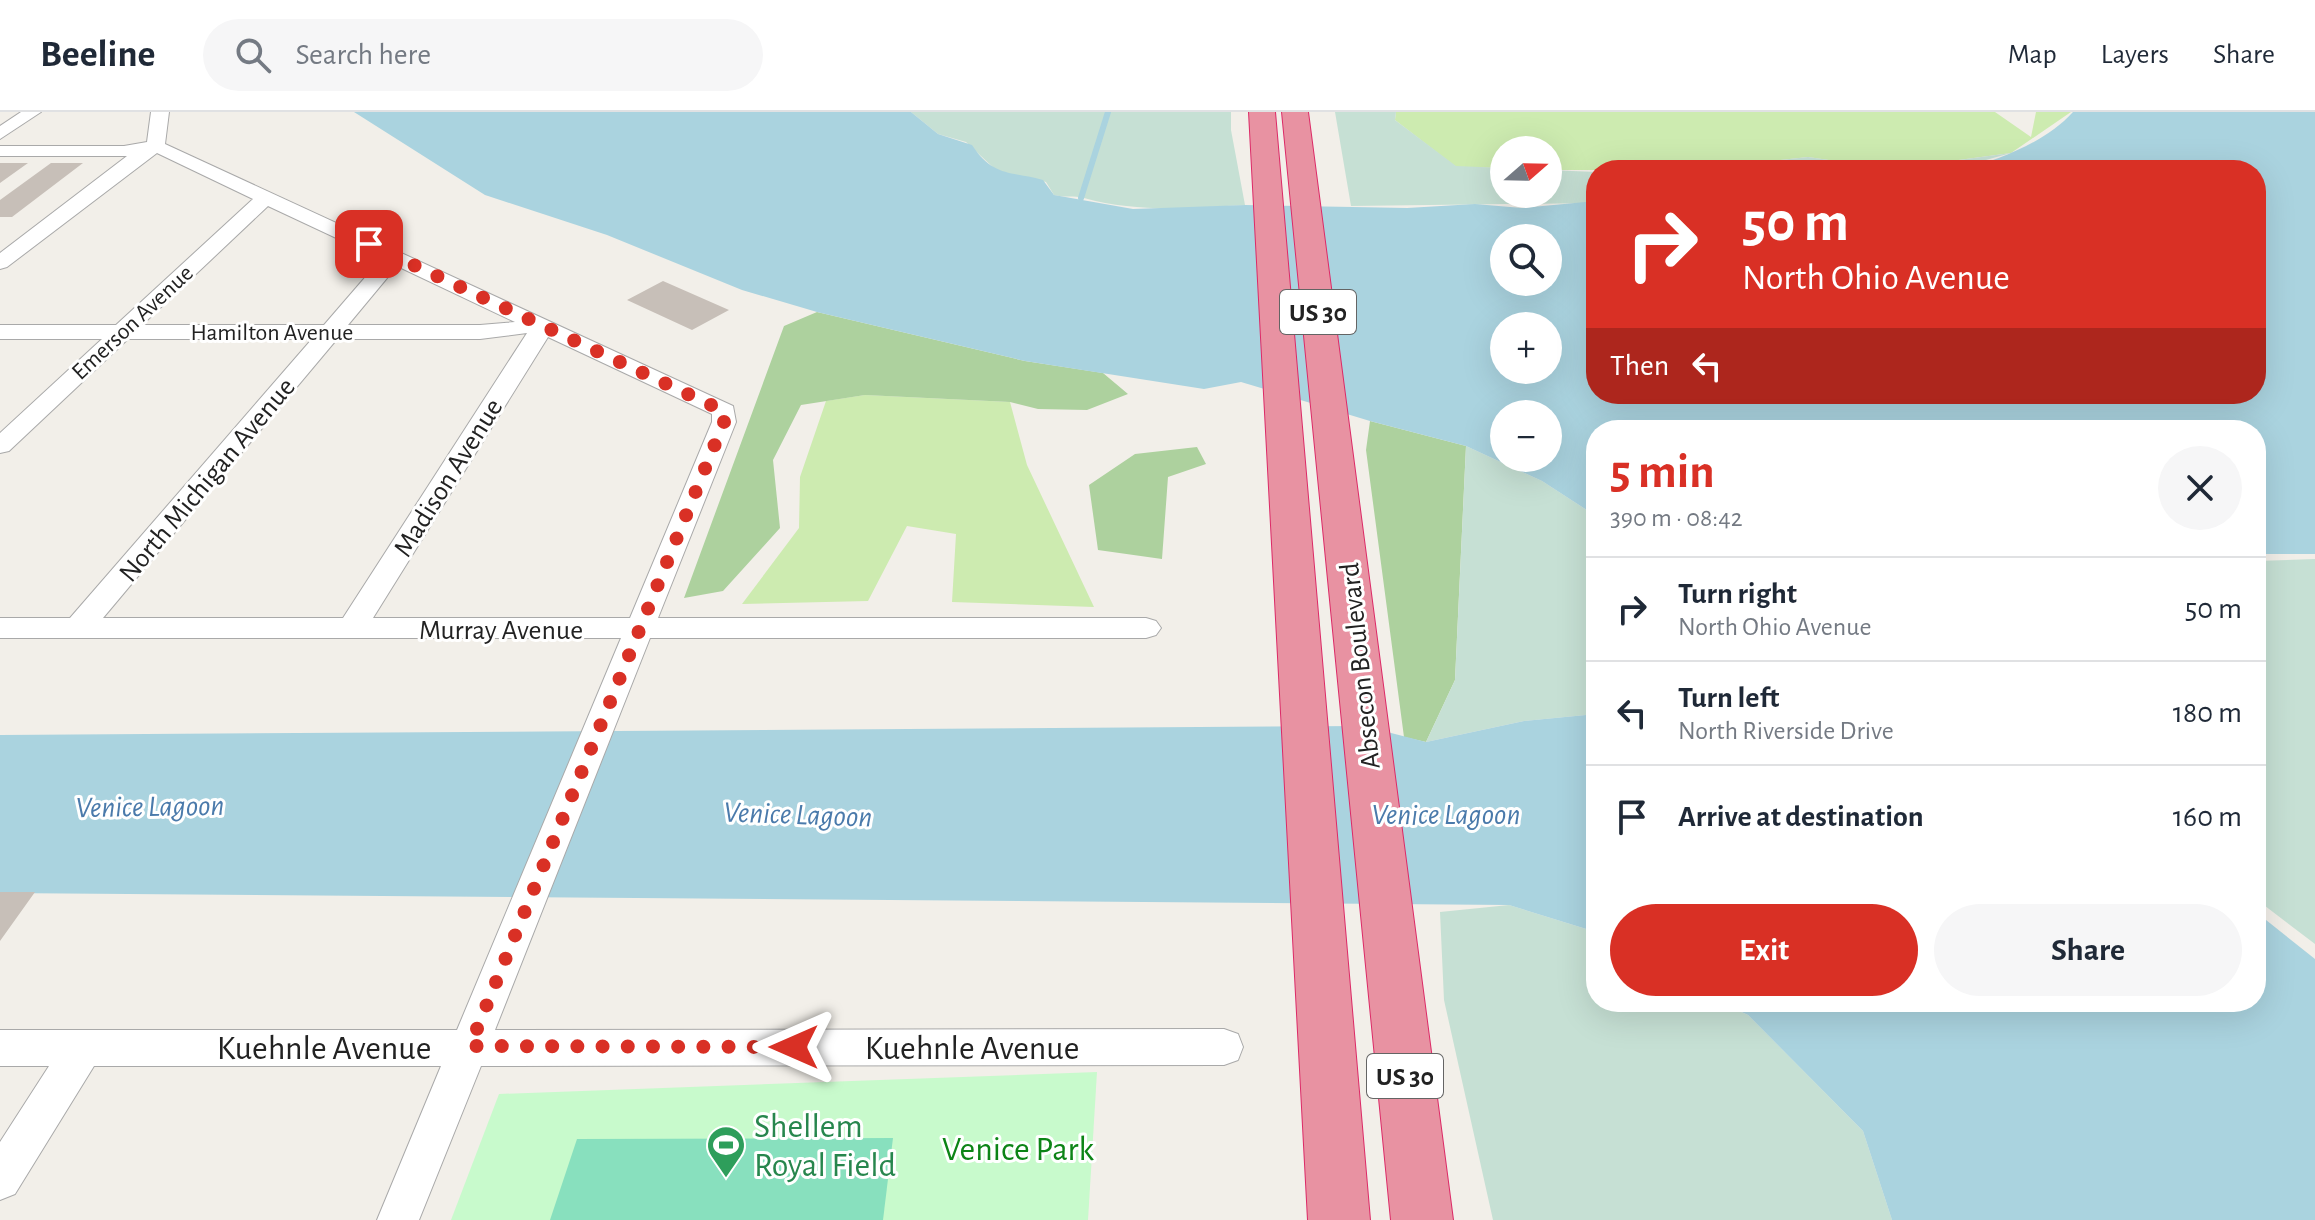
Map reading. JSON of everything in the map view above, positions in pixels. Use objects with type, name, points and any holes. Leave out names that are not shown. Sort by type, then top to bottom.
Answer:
[{"type":"highway","name":"Absecon Boulevard","points":[[1262,112],[1339,1220]]},
{"type":"highway","name":"Absecon Boulevard","points":[[1295,112],[1422,1220]]},
{"type":"street","points":[[0,134],[32,112]]},
{"type":"street","points":[[156,146],[160,112]]},
{"type":"street","points":[[0,263],[133,160],[156,146]]},
{"type":"street","points":[[0,151],[124,151],[156,146],[717,405],[724,411],[724,422],[398,1220]]},
{"type":"street","name":"Emerson Avenue","points":[[0,446],[265,198]]},
{"type":"street","name":"North Michigan Avenue","points":[[78,628],[395,256]]},
{"type":"street","name":"Hamilton Avenue","points":[[0,332],[480,332],[544,325]]},
{"type":"street","name":"Madison Avenue","points":[[351,629],[544,325]]},
{"type":"street","name":"Murray Avenue","points":[[0,628],[1146,628]]},
{"type":"street","name":"Kuehnle Avenue","points":[[0,1048],[1224,1047]]},
{"type":"street","points":[[0,1179],[83,1048]]},
{"type":"green space","points":[[911,112],[1231,112],[1231,130],[1245,205],[1144,208],[1054,195],[1046,182],[997,171],[966,142],[938,134]]},
{"type":"green space","points":[[1335,112],[1396,112],[1395,120],[1456,166],[1490,167],[1490,204],[1351,206]]},
{"type":"green space","points":[[1396,112],[1995,112],[2031,137],[2036,112],[2071,112],[2011,153],[1958,160],[1829,160],[1808,157],[1781,160],[1586,160],[1586,170],[1562,170],[1562,136],[1490,136],[1490,168],[1456,167],[1395,120]]},
{"type":"green space","points":[[2011,153],[1986,160],[1959,160]]},
{"type":"green space","points":[[1808,157],[1829,160],[1781,160]]},
{"type":"green space","points":[[1562,171],[1586,172],[1586,203],[1562,203]]},
{"type":"green space","points":[[817,312],[1025,361],[1103,373],[1128,394],[1087,410],[1038,409],[1010,402],[865,395],[801,405],[773,460],[780,528],[723,591],[684,598],[784,326]]},
{"type":"green space","points":[[865,395],[1010,402],[1027,465],[1094,607],[952,602],[956,534],[907,526],[868,601],[742,604],[799,528],[800,477],[826,401]]},
{"type":"green space","points":[[1370,421],[1466,446],[1455,680],[1426,742],[1404,737],[1366,450]]},
{"type":"green space","points":[[1466,446],[1490,457],[1490,472],[1522,472],[1586,510],[1586,715],[1524,721],[1426,742],[1455,680]]},
{"type":"green space","points":[[1197,447],[1206,464],[1168,477],[1162,559],[1098,550],[1089,485],[1135,454]]},
{"type":"green space","points":[[2315,559],[2315,944],[2266,907],[2266,561]]},
{"type":"green space","points":[[1509,905],[1586,929],[1586,1012],[1741,1012],[1748,1015],[1863,1131],[1892,1220],[1493,1220],[1444,1000],[1440,912]]},
{"type":"green space","name":"Venice Park","points":[[1097,1072],[1088,1220],[451,1220],[499,1094]]},
{"type":"green space","name":"Shellem Royal Field","points":[[893,1138],[883,1220],[550,1220],[577,1139]]},
{"type":"water","points":[[354,112],[911,112],[938,134],[972,145],[995,168],[1043,180],[1054,195],[1133,209],[1245,205],[1407,208],[1475,204],[1490,205],[1490,208],[1562,208],[1562,204],[1586,202],[1586,404],[2266,404],[2266,160],[1992,160],[2037,140],[2073,112],[2315,112],[2315,554],[2266,554],[2266,420],[1586,420],[1586,510],[1522,472],[1562,472],[1562,400],[1490,400],[1490,457],[1466,446],[1241,382],[1204,389],[1025,361],[817,312],[742,290],[607,235],[485,195]]},
{"type":"water","name":"Venice Lagoon","points":[[1586,715],[1586,929],[1509,905],[0,893],[0,735],[1364,726],[1426,742],[1524,721]]},
{"type":"water","points":[[2266,920],[2315,959],[2315,1220],[1892,1220],[1863,1131],[1742,1012],[2266,1012]]},
{"type":"building","points":[[0,163],[28,163],[0,183]]},
{"type":"building","points":[[51,163],[83,163],[12,217],[0,217],[0,200]]},
{"type":"building","points":[[663,281],[729,310],[692,330],[627,300]]},
{"type":"building","points":[[0,892],[35,892],[0,941]]},
{"type":"waterway","points":[[1081,198],[1108,112]]},
{"type":"place","name":"Shellem Royal Field","points":[[726,1179]]},
{"type":"route","points":[[369,244],[717,405],[724,411],[724,422],[470,1046],[794,1047]]}]
